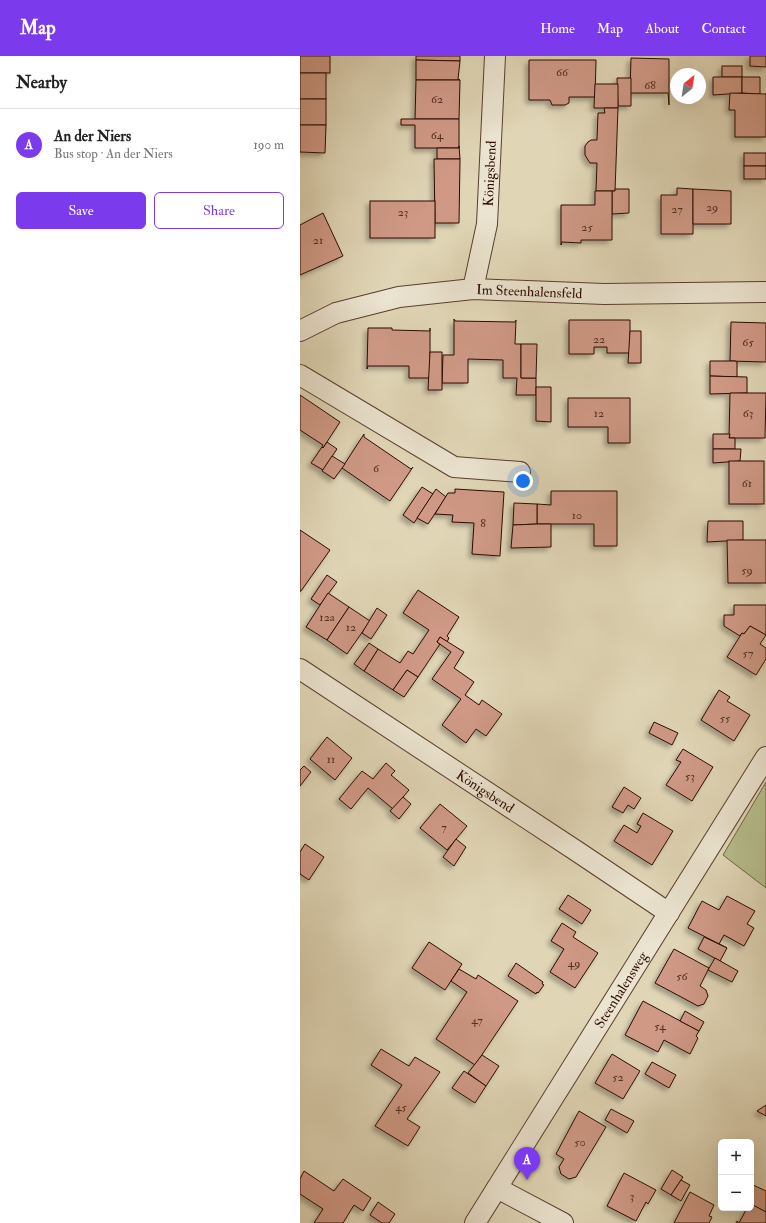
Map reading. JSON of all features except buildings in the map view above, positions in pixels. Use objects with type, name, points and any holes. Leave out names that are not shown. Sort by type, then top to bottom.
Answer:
[{"type":"street","name":"Königsbend","points":[[473,289],[487,224],[495,56]]},
{"type":"street","name":"Im Steenhalensfeld","points":[[300,331],[336,313],[399,297],[473,289],[604,294],[766,292]]},
{"type":"street","points":[[300,375],[454,467],[520,472]]},
{"type":"street","name":"Königsbend","points":[[301,673],[670,913]]},
{"type":"street","name":"Steenhalensweg","points":[[476,1223],[766,757]]},
{"type":"street","points":[[497,1188],[563,1223]]},
{"type":"green space","points":[[766,782],[766,888],[723,855]]},
{"type":"place","name":"An der Niers","points":[[527,1180]]}]
